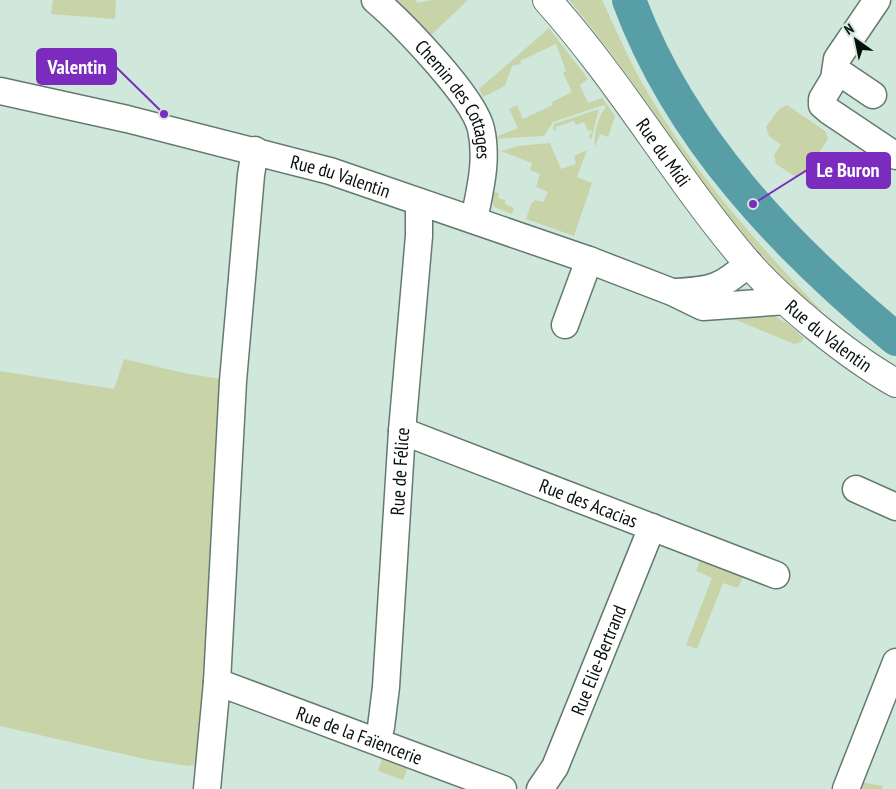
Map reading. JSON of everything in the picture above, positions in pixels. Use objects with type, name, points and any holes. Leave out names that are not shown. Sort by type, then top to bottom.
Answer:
[{"type":"main road","name":"Rue du Midi","points":[[548,0],[580,36],[718,227],[748,264],[787,301]]},
{"type":"main road","name":"Rue du Valentin","points":[[787,301],[834,340],[896,383]]},
{"type":"street","name":"Chemin des Cottages","points":[[375,0],[427,53],[459,90],[477,118],[484,153],[482,181],[474,220]]},
{"type":"street","points":[[877,0],[836,59],[834,79],[822,99],[822,104],[829,111],[896,156]]},
{"type":"street","points":[[836,70],[873,95]]},
{"type":"street","name":"Rue du Valentin","points":[[0,90],[255,150],[330,171],[589,260],[672,292],[703,307],[787,301]]},
{"type":"street","points":[[207,789],[216,682],[233,381],[251,176],[255,150]]},
{"type":"street","name":"Rue de Félice","points":[[377,741],[386,687],[402,431],[419,236],[419,202]]},
{"type":"street","points":[[565,325],[589,260]]},
{"type":"street","name":"Rue du Valentin","points":[[672,292],[706,291],[726,283],[748,264]]},
{"type":"street","name":"Rue des Acacias","points":[[402,431],[776,575]]},
{"type":"street","points":[[856,489],[896,506]]},
{"type":"street","name":"Rue Elie-Bertrand","points":[[540,789],[555,767],[652,527]]},
{"type":"street","points":[[846,789],[896,662]]},
{"type":"street","name":"Rue de la Faïencerie","points":[[216,682],[503,789]]},
{"type":"green space","points":[[53,0],[116,0],[115,19],[51,14]]},
{"type":"green space","points":[[391,0],[416,0],[417,3],[432,0],[468,0],[428,38]]},
{"type":"green space","points":[[569,0],[602,0],[642,84],[687,154],[752,235],[823,312],[796,290],[744,235],[693,169],[621,66]]},
{"type":"green space","points":[[549,28],[588,79],[580,85],[588,103],[602,98],[615,116],[608,137],[600,134],[595,147],[597,126],[606,108],[604,105],[553,122],[544,136],[491,139],[518,128],[509,109],[517,105],[523,119],[553,105],[552,102],[572,92],[563,73],[566,71],[556,44],[520,61],[521,64],[512,66],[505,86],[483,97],[479,89]]},
{"type":"green space","points":[[787,105],[825,131],[828,139],[805,174],[796,177],[776,164],[774,155],[781,145],[769,136],[766,127],[779,109]]},
{"type":"green space","points":[[599,109],[591,140],[589,135],[592,133],[591,130],[588,131],[584,122],[576,125],[574,121],[555,127],[556,130],[553,131],[554,124]]},
{"type":"green space","points":[[550,143],[561,169],[576,164],[574,156],[587,150],[577,177],[592,183],[574,236],[526,219],[531,204],[535,200],[543,202],[548,192],[536,187],[540,174],[530,170],[532,163],[491,147],[502,151],[517,146]]},
{"type":"green space","points":[[489,190],[499,193],[498,198],[505,200],[505,204],[514,208],[512,214],[494,207]]},
{"type":"green space","points":[[770,314],[787,323],[804,338],[801,342],[794,344],[731,318]]},
{"type":"green space","points":[[124,359],[184,373],[233,381],[206,762],[188,766],[149,760],[0,726],[0,371],[114,389]]},
{"type":"green space","points":[[703,553],[746,569],[738,588],[723,583],[697,649],[686,645],[712,578],[696,571]]},
{"type":"green space","points":[[383,756],[409,765],[403,780],[378,771]]},
{"type":"green space","points":[[855,781],[883,786],[882,789],[852,789]]},
{"type":"waterway","points":[[629,0],[651,50],[677,98],[707,144],[740,187],[776,228],[815,267],[896,339]]},
{"type":"place","name":"Valentin","points":[[164,114]]},
{"type":"place","name":"Le Buron","points":[[753,204]]}]
